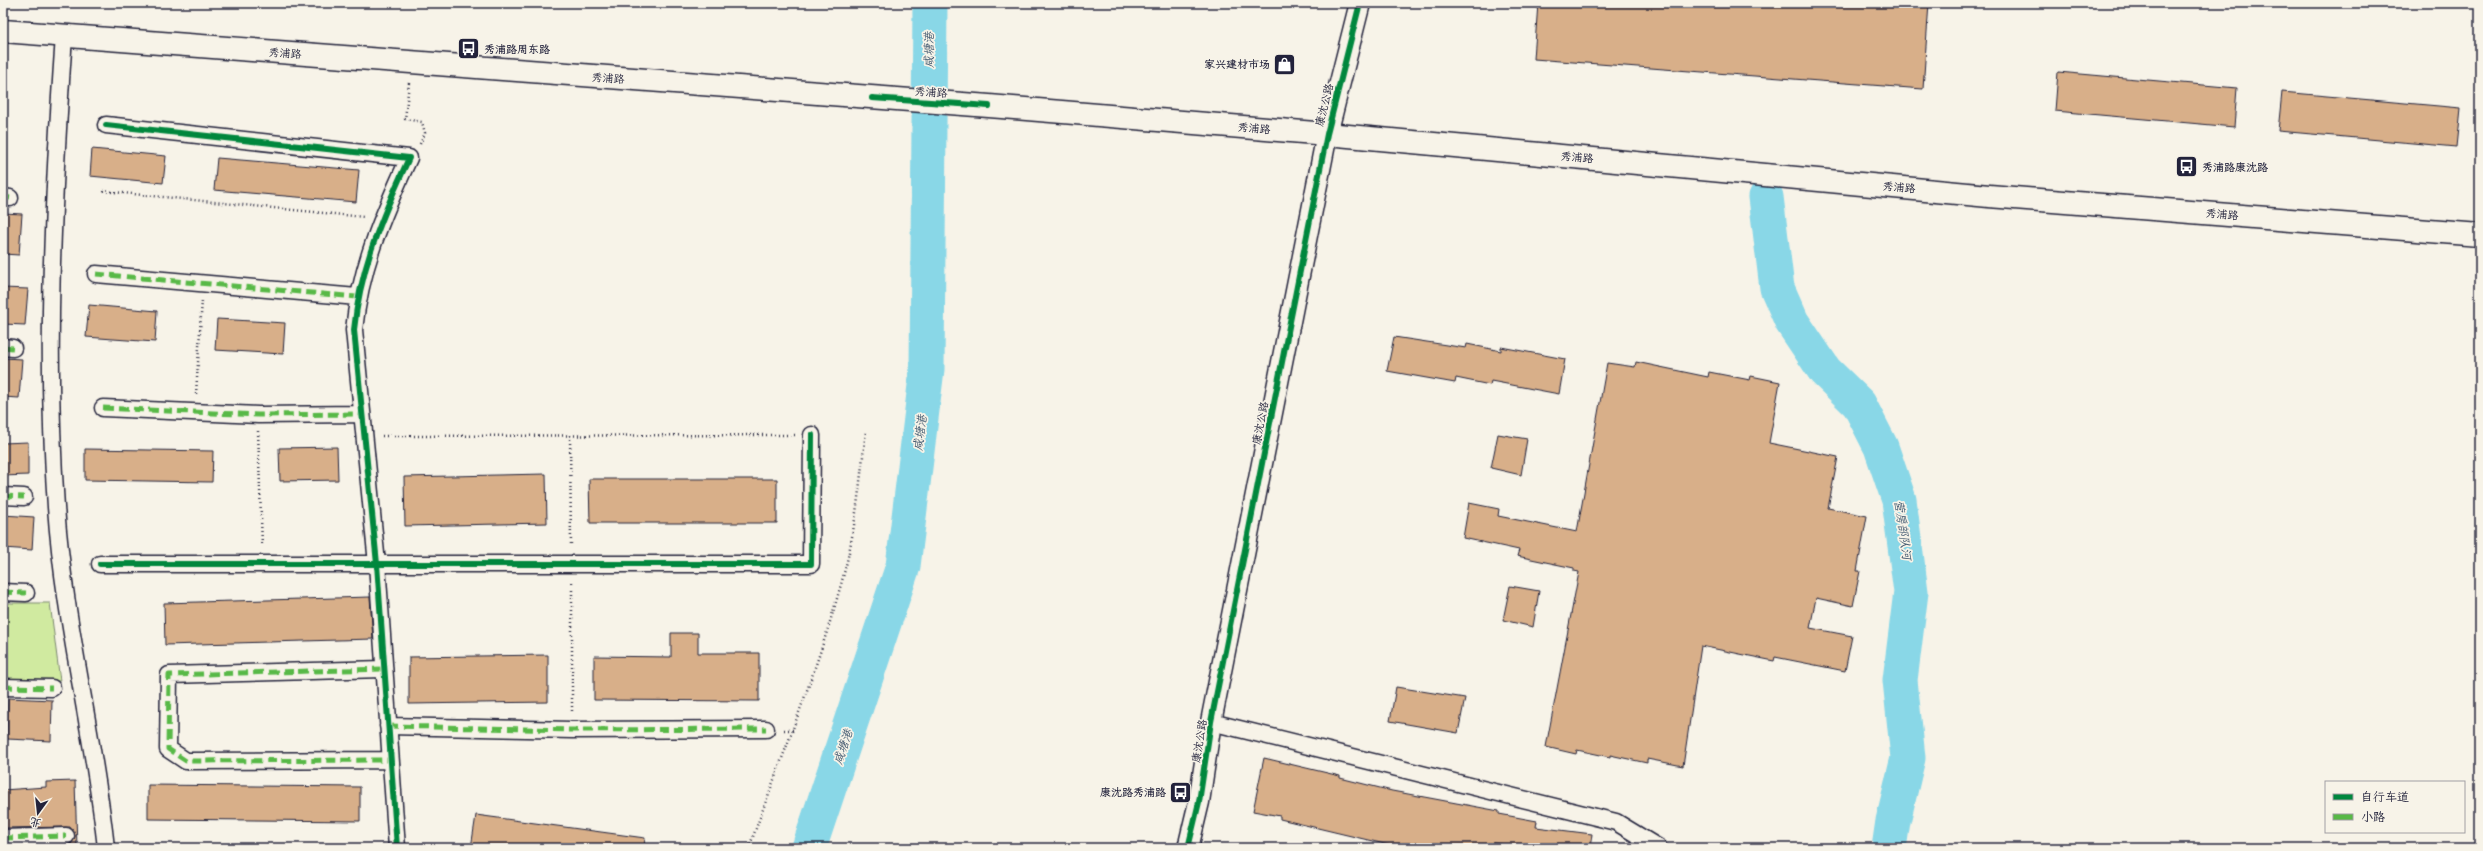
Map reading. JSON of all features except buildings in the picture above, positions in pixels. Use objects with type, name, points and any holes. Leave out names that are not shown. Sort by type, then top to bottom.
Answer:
[{"type":"main road","name":"秀浦路","points":[[3,30],[64,36],[989,106],[1327,134],[1989,196],[2480,235]]},
{"type":"street","name":"康沈公路","points":[[1188,848],[1199,802],[1211,722],[1327,134],[1360,3]]},
{"type":"street","points":[[64,36],[53,200],[51,373],[56,508],[71,625],[106,848]]},
{"type":"street","points":[[106,125],[409,158],[381,219],[358,297],[354,330],[361,414],[377,564],[383,669],[397,848]]},
{"type":"street","points":[[96,274],[358,297]]},
{"type":"street","points":[[103,408],[258,415],[361,414]]},
{"type":"street","points":[[100,564],[811,564],[812,435]]},
{"type":"street","points":[[3,496],[24,497]]},
{"type":"street","points":[[3,592],[26,593]]},
{"type":"street","points":[[383,669],[170,675],[168,749],[186,761],[390,760]]},
{"type":"street","points":[[3,687],[52,688]]},
{"type":"street","points":[[1211,722],[1616,822],[1659,848]]},
{"type":"street","points":[[388,726],[572,730],[766,729]]},
{"type":"street","points":[[3,838],[66,836]]},
{"type":"path","points":[[409,158],[420,145],[425,132],[422,122],[405,120],[411,62]]},
{"type":"path","points":[[103,191],[381,219]]},
{"type":"path","points":[[195,412],[203,283]]},
{"type":"path","points":[[258,415],[262,564]]},
{"type":"path","points":[[748,848],[801,710],[844,576],[857,504],[866,431]]},
{"type":"path","points":[[364,436],[812,435]]},
{"type":"green space","points":[[3,603],[50,603],[60,681],[3,678]]},
{"type":"waterway","name":"咸塘港","points":[[809,848],[903,566],[927,369],[930,3]]},
{"type":"waterway","name":"营房部队河","points":[[1766,197],[1777,288],[1792,322],[1825,371],[1859,404],[1881,447],[1899,500],[1911,592],[1900,680],[1908,758],[1893,821],[1889,848]]},
{"type":"marked path","points":[[3,197],[10,198]]},
{"type":"marked path","points":[[96,274],[357,297]]},
{"type":"marked path","points":[[3,347],[13,348]]},
{"type":"marked path","points":[[103,408],[258,415],[361,414]]},
{"type":"marked path","points":[[3,496],[24,497]]},
{"type":"marked path","points":[[3,592],[26,593]]},
{"type":"marked path","points":[[383,669],[169,675],[168,749],[186,761],[390,760]]},
{"type":"marked path","points":[[3,687],[52,688]]},
{"type":"marked path","points":[[388,726],[572,730],[766,729]]},
{"type":"marked path","points":[[3,838],[66,836]]},
{"type":"cycle path","points":[[1188,848],[1199,802],[1211,722],[1327,134],[1360,3]]},
{"type":"cycle path","points":[[872,98],[989,106]]},
{"type":"cycle path","points":[[106,125],[409,158],[390,200],[367,263],[361,285],[354,330],[377,564],[397,848]]},
{"type":"cycle path","points":[[100,564],[811,564],[812,435]]},
{"type":"place","name":"秀浦路周东路","points":[[469,49]]},
{"type":"place","name":"家兴建材市场","points":[[1285,64]]},
{"type":"place","name":"秀浦路康沈路","points":[[2186,167]]},
{"type":"place","name":"康沈路秀浦路","points":[[1181,792]]}]
